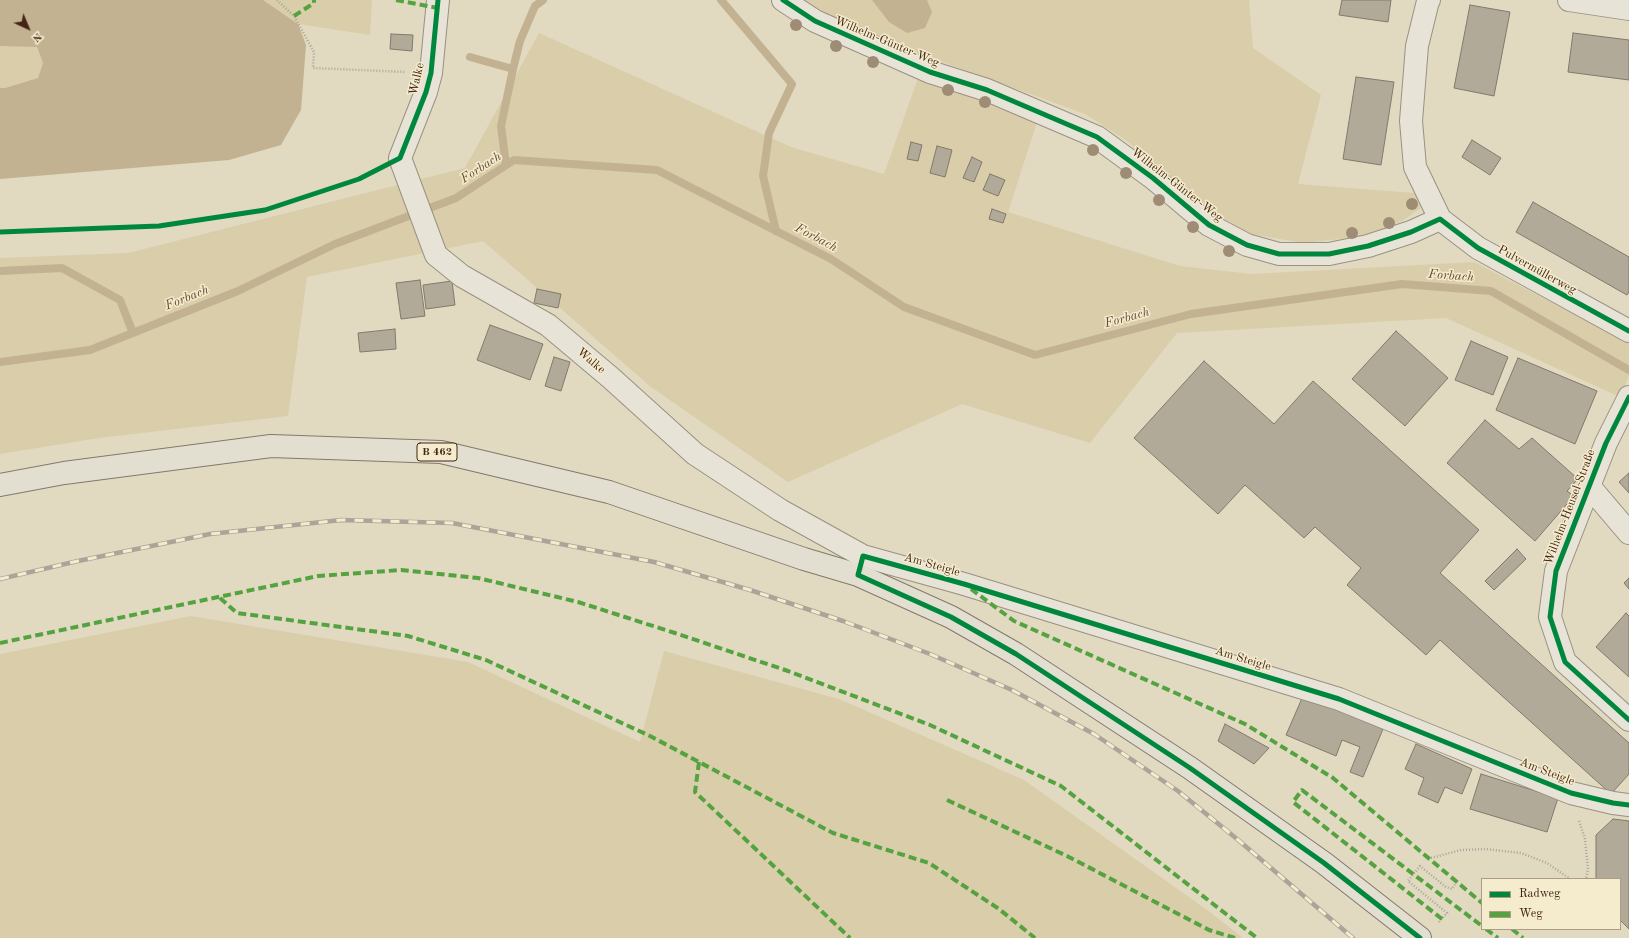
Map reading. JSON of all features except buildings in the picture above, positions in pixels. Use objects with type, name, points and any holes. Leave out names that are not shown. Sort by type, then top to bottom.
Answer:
[{"type":"main road","name":"B 462","points":[[0,485],[64,473],[271,446],[441,452],[609,492],[804,559],[860,565],[1016,654],[1190,768],[1324,863],[1420,938]]},
{"type":"street","name":"Walke","points":[[438,0],[431,73],[426,92],[400,158],[436,255],[462,276],[548,325],[695,454],[860,565]]},
{"type":"street","name":"Wilhelm-Günter-Weg","points":[[783,0],[814,21],[923,69],[987,90],[1097,137],[1153,178],[1209,225],[1247,245],[1279,254],[1329,254],[1368,246],[1411,232],[1440,219]]},
{"type":"street","name":"Pulvermüllerweg","points":[[1429,0],[1417,46],[1411,121],[1415,167],[1440,219],[1478,248],[1629,331]]},
{"type":"street","points":[[1569,0],[1629,9]]},
{"type":"street","name":"Wilhelm-Heusel-Straße","points":[[1628,397],[1606,443],[1556,570],[1550,617],[1565,662],[1629,720]]},
{"type":"street","name":"Wilhelm-Heusel-Straße","points":[[1589,486],[1629,533]]},
{"type":"street","name":"Am Steigle","points":[[860,565],[964,584],[1339,699],[1571,793],[1613,803],[1629,805]]},
{"type":"path","points":[[277,0],[294,16],[314,52],[313,68],[431,73]]},
{"type":"path","points":[[1571,793],[1585,839],[1588,869],[1586,878]]},
{"type":"path","points":[[1431,858],[1461,850],[1485,849],[1521,853],[1547,863],[1569,878]]},
{"type":"path","points":[[1448,913],[1408,881],[1420,866],[1446,887],[1452,889],[1457,881]]},
{"type":"shaded area","points":[[0,0],[263,0],[298,24],[306,45],[301,110],[281,145],[229,160],[0,179],[0,88],[5,88],[38,78],[43,63],[37,47],[0,46]]},
{"type":"shaded area","points":[[263,0],[372,0],[370,35],[298,24]]},
{"type":"shaded area","points":[[803,0],[1250,0],[1253,48],[1321,95],[1298,184],[1415,193],[1421,208],[1402,221],[1367,236],[1303,243],[1251,234],[1224,219],[1190,196],[1126,140],[1085,114],[909,50],[827,14]]},
{"type":"shaded area","points":[[872,0],[927,0],[932,12],[925,28],[907,33],[889,22]]},
{"type":"shaded area","points":[[539,33],[791,147],[884,174],[918,78],[1038,119],[1008,212],[1180,266],[1251,274],[1474,262],[1629,343],[1629,376],[1620,397],[1446,318],[1177,333],[1090,443],[962,404],[788,482],[651,387],[483,241],[307,277],[288,416],[99,438],[0,454],[0,258],[128,253],[465,168]]},
{"type":"shaded area","points":[[0,46],[37,47],[43,63],[38,78],[5,88],[0,88]]},
{"type":"shaded area","points":[[191,616],[468,662],[640,742],[664,651],[839,699],[1024,780],[1210,912],[1243,938],[0,938],[0,654]]},
{"type":"waterway","points":[[506,165],[501,126],[513,69],[520,41],[535,6],[543,0]]},
{"type":"waterway","points":[[721,0],[792,84],[769,133],[763,176],[776,231]]},
{"type":"waterway","points":[[470,57],[513,69]]},
{"type":"waterway","name":"Forbach","points":[[0,362],[90,350],[238,291],[335,244],[456,198],[514,160],[657,170],[831,259],[904,307],[1035,355],[1191,314],[1402,284],[1491,291],[1629,370]]},
{"type":"waterway","points":[[0,271],[62,268],[120,300],[133,333]]},
{"type":"railway","points":[[0,579],[78,561],[210,534],[341,520],[452,523],[654,562],[750,590],[843,621],[930,654],[1012,690],[1094,734],[1178,791],[1353,938]]},
{"type":"marked path","points":[[294,16],[314,3],[314,0]]},
{"type":"marked path","points":[[396,0],[438,8]]},
{"type":"marked path","points":[[0,643],[318,576],[401,570],[478,578],[578,602],[675,633],[788,671],[930,725],[1061,786],[1257,938]]},
{"type":"marked path","points":[[971,589],[1014,621],[1245,724],[1333,778],[1481,902]]},
{"type":"marked path","points":[[220,598],[237,613],[408,636],[486,660],[650,736],[833,833],[929,863],[999,909],[1035,938]]},
{"type":"marked path","points":[[699,762],[695,792],[850,938]]},
{"type":"marked path","points":[[1442,919],[1293,802],[1302,790],[1481,925]]},
{"type":"marked path","points":[[947,800],[1067,856],[1209,930],[1235,938]]},
{"type":"marked path","points":[[1487,930],[1498,938]]},
{"type":"marked path","points":[[1513,930],[1523,938]]},
{"type":"cycle path","points":[[0,232],[159,226],[265,210],[359,179],[400,158],[426,92],[431,73],[438,0]]},
{"type":"cycle path","points":[[783,0],[815,21],[930,72],[987,90],[1097,137],[1153,178],[1209,225],[1247,245],[1279,254],[1329,254],[1368,246],[1411,232],[1440,219],[1478,248],[1629,331]]},
{"type":"cycle path","points":[[1629,397],[1606,443],[1556,571],[1550,617],[1565,662],[1629,720]]},
{"type":"cycle path","points":[[1420,938],[1324,863],[1190,768],[1016,654],[951,617],[858,575],[863,556],[964,584],[1339,699],[1571,793],[1613,803],[1629,805]]}]
